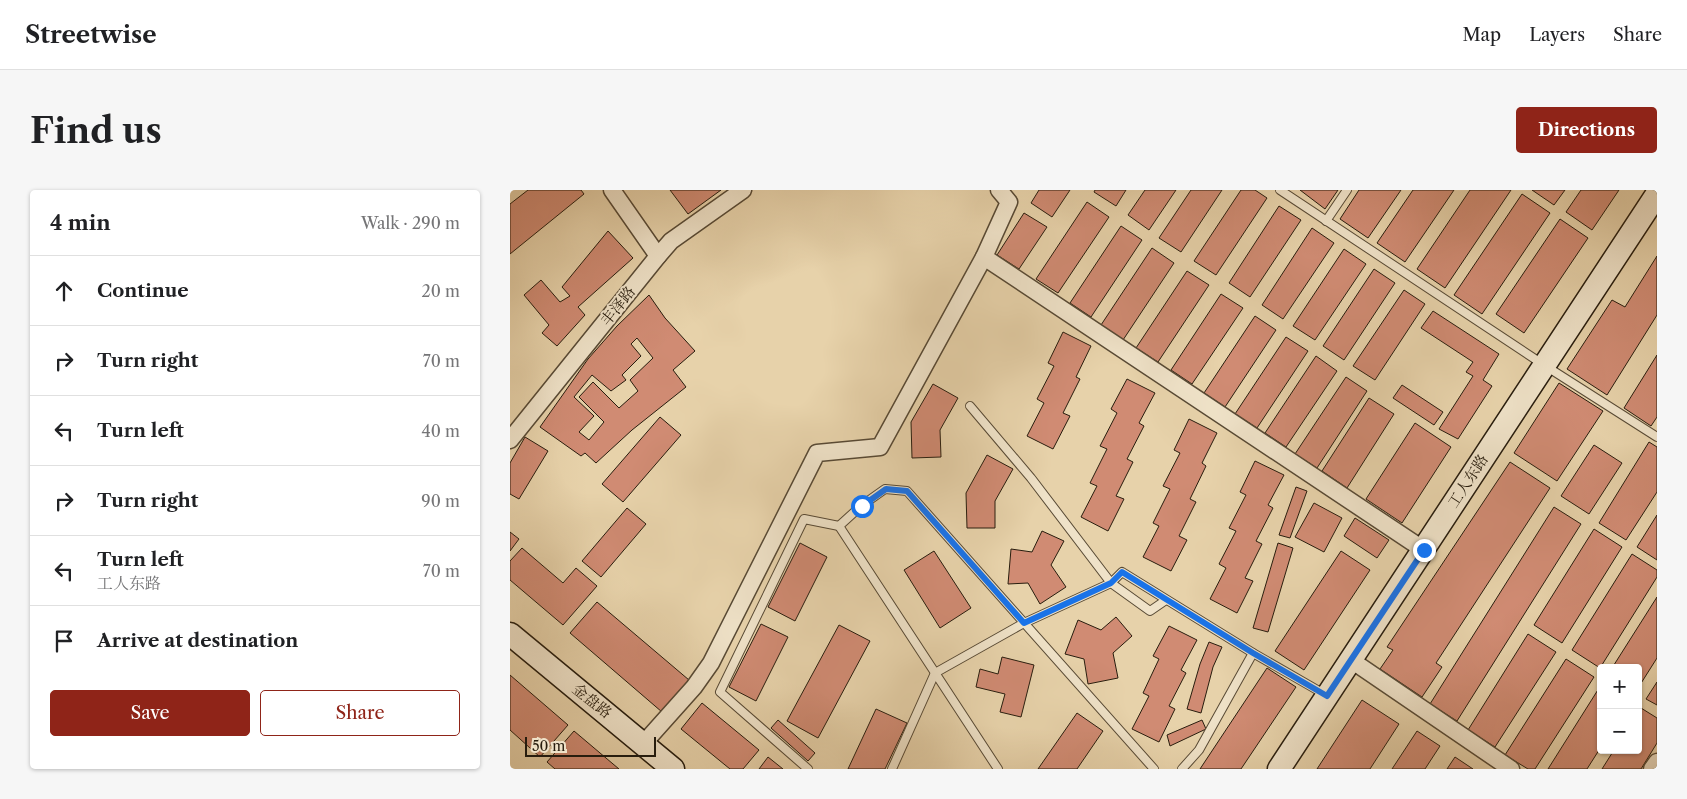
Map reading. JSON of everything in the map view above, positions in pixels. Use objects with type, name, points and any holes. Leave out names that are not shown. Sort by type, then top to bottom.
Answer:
[{"type":"main road","name":"工人东路","points":[[1280,769],[1657,194]]},
{"type":"main road","name":"金盘路","points":[[510,634],[644,743],[673,769]]},
{"type":"street","points":[[612,190],[658,256]]},
{"type":"street","name":"丰泽路","points":[[510,440],[658,256],[672,241],[743,190]]},
{"type":"street","points":[[644,743],[694,687],[711,663],[816,453],[880,447],[984,256],[1009,202],[998,190]]},
{"type":"street","points":[[984,256],[1424,550]]},
{"type":"street","points":[[1351,660],[1511,769]]},
{"type":"street","points":[[1652,769],[1657,762]]},
{"type":"lane","points":[[1280,190],[1544,365],[1657,437]]},
{"type":"lane","points":[[1326,221],[1347,190]]},
{"type":"lane","points":[[970,406],[1031,478],[1111,583],[1150,611],[1166,600]]},
{"type":"lane","points":[[839,526],[886,489],[907,491],[1154,769]]},
{"type":"lane","points":[[808,769],[720,692],[804,519],[839,526],[998,769]]},
{"type":"lane","points":[[892,769],[935,673],[1024,623],[1111,583],[1122,572],[1253,653],[1327,696]]},
{"type":"lane","points":[[1182,769],[1198,750],[1253,653]]},
{"type":"building","points":[[528,190],[581,190],[584,194],[510,254],[510,204]]},
{"type":"building","points":[[670,190],[721,190],[688,214]]},
{"type":"building","points":[[1039,190],[1070,190],[1052,217],[1031,203]]},
{"type":"building","points":[[1095,190],[1126,190],[1116,206],[1094,192]]},
{"type":"building","points":[[1145,190],[1176,190],[1149,230],[1128,215]]},
{"type":"building","points":[[1191,190],[1222,190],[1181,252],[1159,238]]},
{"type":"building","points":[[1241,190],[1255,190],[1267,198],[1216,275],[1194,261]]},
{"type":"building","points":[[1300,190],[1338,190],[1325,209]]},
{"type":"building","points":[[1359,190],[1401,190],[1368,238],[1340,219]]},
{"type":"building","points":[[1413,190],[1454,190],[1405,262],[1377,243]]},
{"type":"building","points":[[1470,190],[1511,190],[1445,288],[1417,269]]},
{"type":"building","points":[[1532,190],[1565,190],[1554,205]]},
{"type":"building","points":[[1581,190],[1619,190],[1592,230],[1566,212]]},
{"type":"building","points":[[1522,194],[1550,213],[1482,314],[1454,295]]},
{"type":"building","points":[[1087,202],[1109,217],[1058,293],[1036,279]]},
{"type":"building","points":[[1279,206],[1301,220],[1250,297],[1229,283]]},
{"type":"building","points":[[1024,213],[1047,227],[1019,269],[997,255]]},
{"type":"building","points":[[1560,219],[1588,238],[1524,333],[1496,314]]},
{"type":"building","points":[[1121,226],[1142,240],[1091,317],[1070,303]]},
{"type":"building","points":[[1312,228],[1334,243],[1283,319],[1262,305]]},
{"type":"building","points":[[608,231],[633,258],[578,307],[585,315],[557,346],[542,333],[549,325],[524,295],[541,280],[560,302],[570,296],[562,287]]},
{"type":"building","points":[[1152,248],[1174,263],[1123,340],[1101,325]]},
{"type":"building","points":[[1344,249],[1366,264],[1315,340],[1293,326]]},
{"type":"building","points":[[1657,256],[1657,315],[1607,395],[1567,369],[1612,300],[1625,307]]},
{"type":"building","points":[[1374,269],[1395,283],[1344,360],[1323,346]]},
{"type":"building","points":[[1187,271],[1209,285],[1158,362],[1136,348]]},
{"type":"building","points":[[1404,290],[1425,304],[1375,380],[1353,366]]},
{"type":"building","points":[[1221,294],[1243,308],[1192,384],[1171,370]]},
{"type":"building","points":[[649,295],[665,318],[695,351],[673,370],[686,387],[632,430],[596,463],[585,453],[581,456],[540,427],[588,359],[617,326]],"holes":[[[637,338],[653,358],[630,380],[638,391],[619,408],[593,382],[579,397],[604,422],[589,440],[579,432],[594,416],[574,397],[592,375],[611,391],[626,380],[622,375],[641,356],[631,344]]]},
{"type":"building","points":[[1433,311],[1499,354],[1483,380],[1492,386],[1458,439],[1439,429],[1473,376],[1466,372],[1473,362],[1421,328]]},
{"type":"building","points":[[1255,316],[1276,330],[1225,407],[1204,393]]},
{"type":"building","points":[[1063,332],[1091,346],[1076,377],[1080,379],[1063,413],[1070,416],[1053,449],[1027,436],[1044,403],[1037,399],[1054,366],[1048,363]]},
{"type":"building","points":[[1286,337],[1308,351],[1257,428],[1235,414]]},
{"type":"building","points":[[1657,355],[1657,417],[1651,426],[1624,408]]},
{"type":"building","points":[[1316,356],[1337,371],[1286,447],[1265,433]]},
{"type":"building","points":[[1346,377],[1367,391],[1317,468],[1295,454]]},
{"type":"building","points":[[1127,379],[1155,393],[1139,423],[1144,426],[1127,459],[1133,462],[1116,496],[1124,499],[1108,531],[1081,517],[1097,486],[1090,483],[1107,449],[1100,446],[1117,413],[1111,409]]},
{"type":"building","points":[[1559,383],[1603,411],[1557,481],[1514,453]]},
{"type":"building","points":[[933,384],[958,398],[940,430],[941,457],[912,458],[911,422]]},
{"type":"building","points":[[1402,385],[1443,412],[1434,425],[1393,398]]},
{"type":"building","points":[[1369,398],[1394,414],[1347,488],[1322,471]]},
{"type":"building","points":[[660,417],[681,435],[623,502],[602,484]]},
{"type":"building","points":[[1189,419],[1217,433],[1202,463],[1206,466],[1190,499],[1196,502],[1179,536],[1187,540],[1171,571],[1143,557],[1159,526],[1153,523],[1170,489],[1163,486],[1180,453],[1174,450]]},
{"type":"building","points":[[1415,423],[1451,447],[1402,523],[1366,499]]},
{"type":"building","points":[[525,437],[548,451],[519,499],[510,494],[510,463]]},
{"type":"building","points":[[1649,442],[1657,447],[1657,492],[1626,540],[1599,523]]},
{"type":"building","points":[[1594,445],[1622,463],[1589,514],[1561,496]]},
{"type":"building","points":[[987,455],[1013,469],[995,501],[995,528],[967,528],[966,493]]},
{"type":"building","points":[[1255,461],[1284,475],[1268,505],[1273,508],[1256,541],[1262,544],[1245,578],[1253,581],[1237,613],[1210,599],[1226,568],[1219,564],[1236,531],[1229,528],[1246,495],[1240,492]]},
{"type":"building","points":[[1510,462],[1550,488],[1436,663],[1442,667],[1422,697],[1380,669],[1393,650],[1387,647]]},
{"type":"building","points":[[1296,487],[1307,491],[1290,538],[1279,535]]},
{"type":"building","points":[[1314,503],[1342,518],[1324,552],[1295,537]]},
{"type":"building","points":[[1554,507],[1581,524],[1457,721],[1430,704]]},
{"type":"building","points":[[627,508],[646,524],[601,577],[582,561]]},
{"type":"building","points":[[1657,515],[1657,560],[1637,547]]},
{"type":"building","points":[[1355,518],[1389,540],[1377,558],[1344,536]]},
{"type":"building","points":[[1594,529],[1622,547],[1562,643],[1534,625]]},
{"type":"building","points":[[1042,531],[1064,541],[1051,565],[1066,587],[1040,604],[1028,583],[1008,584],[1011,549],[1032,552]]},
{"type":"building","points":[[510,532],[519,539],[510,551]]},
{"type":"building","points":[[800,543],[827,557],[795,621],[768,607]]},
{"type":"building","points":[[1278,543],[1293,548],[1268,632],[1253,628]]},
{"type":"building","points":[[522,548],[563,583],[576,568],[597,586],[563,625],[510,580],[510,561]]},
{"type":"building","points":[[934,551],[971,608],[940,628],[904,570]]},
{"type":"building","points":[[1341,551],[1370,570],[1304,670],[1275,651]]},
{"type":"building","points":[[1632,554],[1657,570],[1657,577],[1603,664],[1597,664],[1597,666],[1572,650]]},
{"type":"building","points":[[1657,597],[1657,658],[1642,682],[1642,664],[1615,664]]},
{"type":"building","points":[[597,602],[689,680],[662,712],[570,633]]},
{"type":"building","points":[[1116,617],[1132,636],[1113,653],[1118,678],[1088,684],[1084,659],[1065,654],[1078,620],[1101,630]]},
{"type":"building","points":[[761,624],[788,637],[756,701],[729,687]]},
{"type":"building","points":[[839,625],[870,641],[818,738],[787,721]]},
{"type":"building","points":[[1169,626],[1197,640],[1181,670],[1186,673],[1169,706],[1175,709],[1159,742],[1132,729],[1149,696],[1143,693],[1159,659],[1153,656]]},
{"type":"building","points":[[1528,634],[1556,652],[1495,747],[1468,730]]},
{"type":"building","points":[[1209,642],[1222,647],[1213,667],[1201,713],[1187,709],[1200,664]]},
{"type":"building","points":[[1002,657],[1034,665],[1021,717],[1000,712],[1005,694],[976,687],[980,669],[998,674]]},
{"type":"building","points":[[1566,659],[1594,677],[1535,769],[1528,769],[1505,755]]},
{"type":"building","points":[[1267,668],[1296,687],[1241,769],[1200,769]]},
{"type":"building","points":[[510,675],[568,725],[540,757],[510,730]]},
{"type":"building","points":[[1657,682],[1657,705],[1646,699]]},
{"type":"building","points":[[1597,691],[1597,753],[1587,769],[1548,769]]},
{"type":"building","points":[[1362,700],[1399,724],[1370,769],[1317,769]]},
{"type":"building","points":[[702,703],[759,750],[743,769],[730,769],[681,729]]},
{"type":"building","points":[[876,709],[907,723],[885,769],[848,769]]},
{"type":"building","points":[[1642,709],[1657,718],[1657,743],[1641,769],[1602,769],[1611,754],[1642,754]]},
{"type":"building","points":[[1077,713],[1103,731],[1077,769],[1038,769]]},
{"type":"building","points":[[778,720],[815,753],[808,761],[771,728]]},
{"type":"building","points":[[1202,720],[1206,729],[1170,746],[1167,735]]},
{"type":"building","points":[[574,731],[619,769],[555,769],[547,762]]},
{"type":"building","points":[[1417,731],[1440,746],[1425,769],[1392,769]]},
{"type":"building","points":[[768,757],[783,769],[759,769]]},
{"type":"building","points":[[1455,757],[1473,769],[1447,769]]},
{"type":"route","points":[[862,506],[886,489],[907,491],[1024,623],[1111,583],[1122,572],[1253,653],[1327,696],[1424,550]]}]
